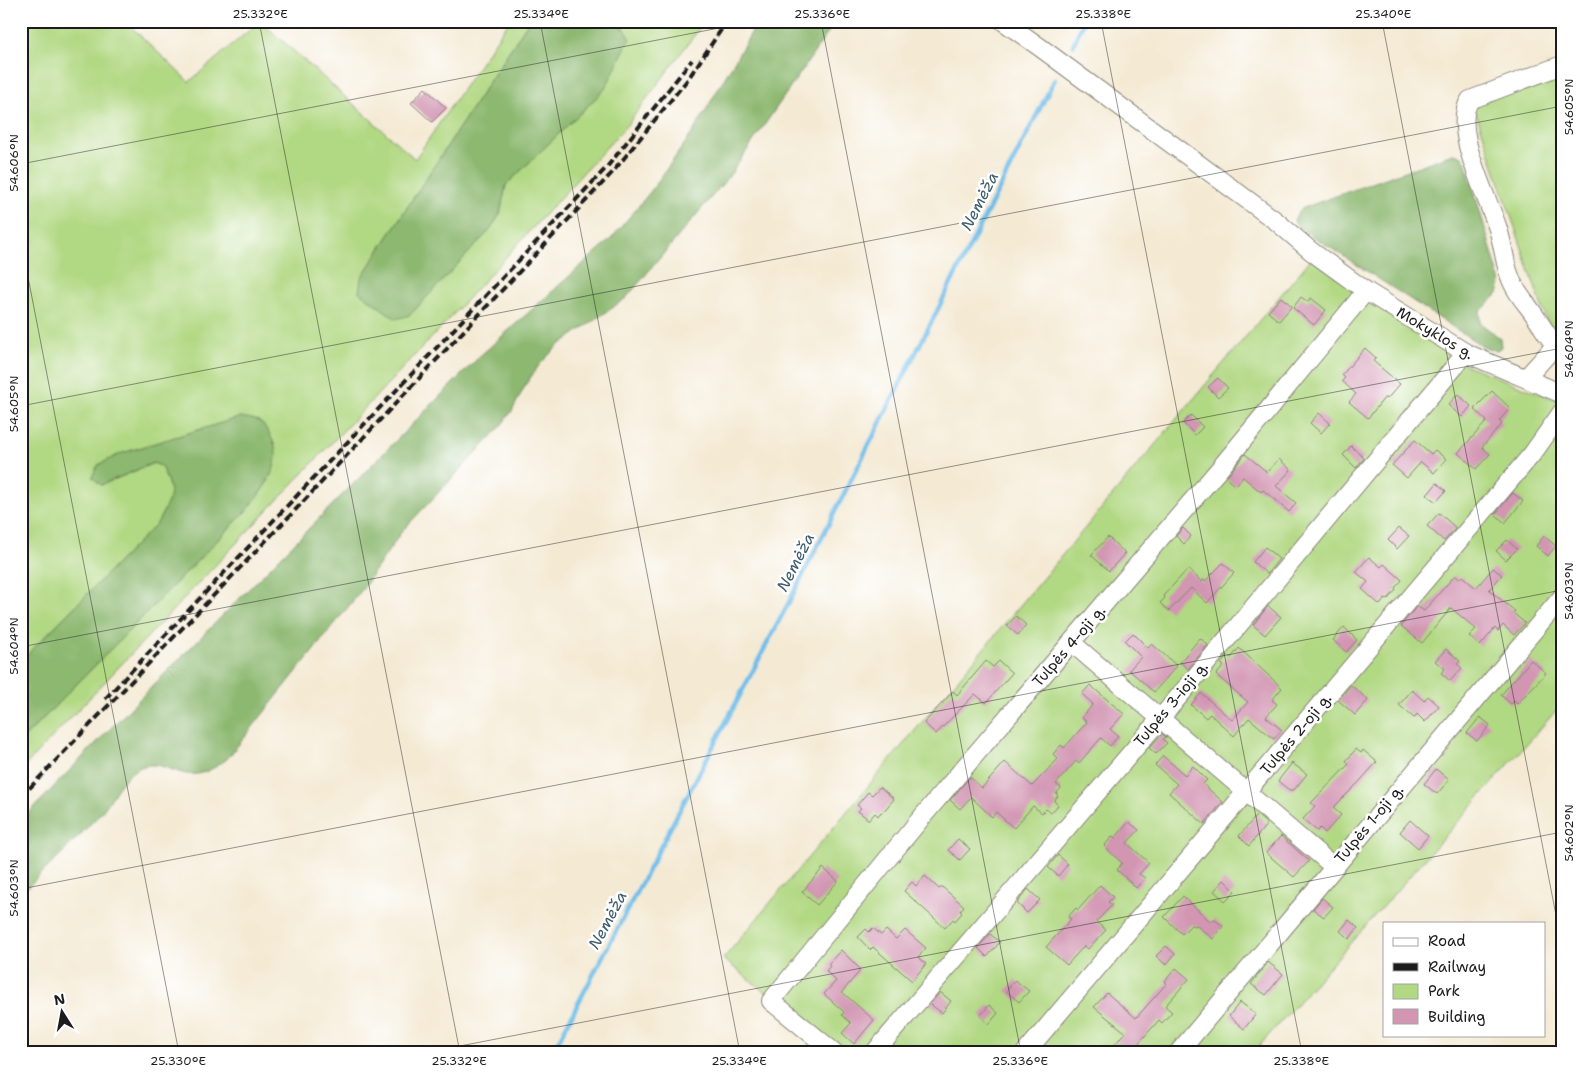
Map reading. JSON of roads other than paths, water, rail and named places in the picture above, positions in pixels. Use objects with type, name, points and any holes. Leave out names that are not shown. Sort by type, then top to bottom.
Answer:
[{"type":"street","name":"Mokyklos g.","points":[[1003,21],[1268,216],[1311,251],[1366,291],[1466,353],[1562,394]]},
{"type":"street","points":[[1526,378],[1558,349],[1516,291],[1506,267],[1498,228],[1469,151],[1464,119],[1465,108],[1470,100],[1562,65]]},
{"type":"street","name":"Tulpės 4-oji g.","points":[[835,1053],[771,1001],[922,817],[1072,644],[1366,291]]},
{"type":"street","name":"Tulpės 3-ioji g.","points":[[874,1053],[1160,719],[1466,353]]},
{"type":"street","name":"Tulpės 2-oji g.","points":[[1025,1053],[1533,453],[1562,412]]},
{"type":"street","name":"Tulpės 1-oji g.","points":[[1178,1053],[1562,597]]},
{"type":"street","points":[[1072,644],[1334,867]]},
{"type":"waterway","name":"Nemėža","points":[[1073,45],[1084,21]]},
{"type":"waterway","name":"Nemėža","points":[[552,1053],[789,602],[1055,79]]},
{"type":"railway","points":[[21,797],[302,503],[612,173],[688,79],[727,21]]},
{"type":"railway","points":[[105,699],[607,167],[692,60]]}]
